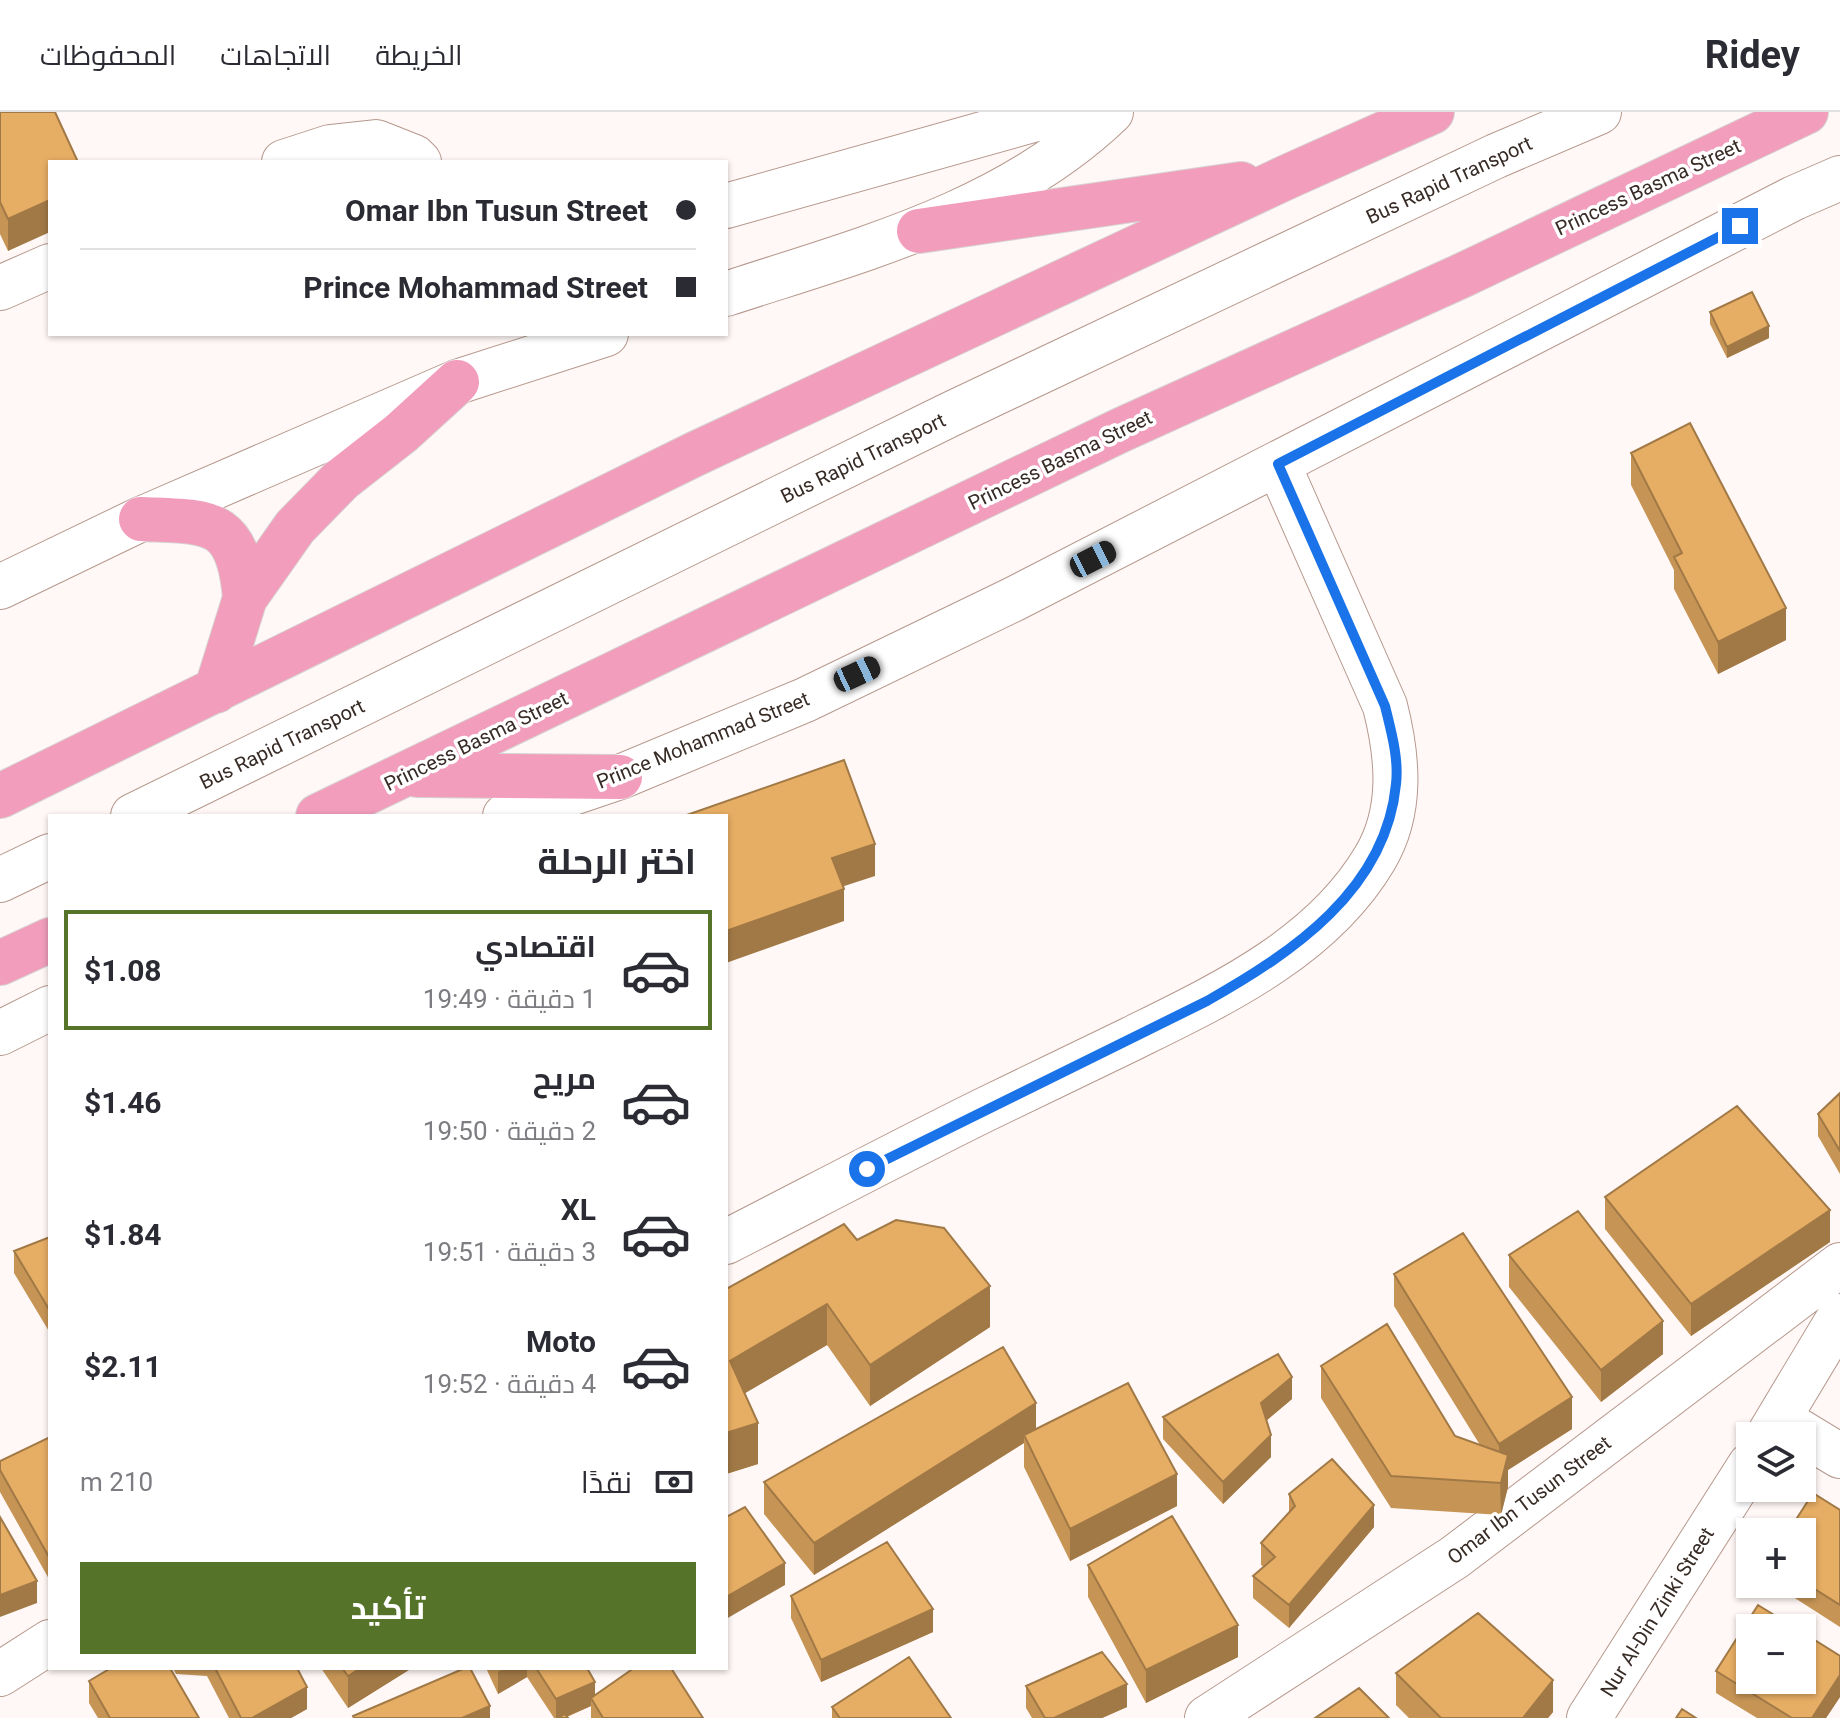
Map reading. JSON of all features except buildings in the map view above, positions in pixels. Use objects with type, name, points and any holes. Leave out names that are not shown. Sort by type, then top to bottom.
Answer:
[{"type":"main road","points":[[0,796],[695,454],[1432,112]]},
{"type":"main road","name":"Princess Basma Street","points":[[322,814],[1121,430],[1461,276],[1806,112]]},
{"type":"main road","points":[[919,231],[1287,177]]},
{"type":"main road","points":[[216,691],[245,598],[295,527],[341,480],[401,433],[457,382]]},
{"type":"main road","points":[[141,519],[200,522],[223,534],[236,550],[242,567],[245,598]]},
{"type":"main road","points":[[406,775],[620,777]]},
{"type":"main road","points":[[0,963],[48,941]]},
{"type":"street","points":[[728,205],[1061,112]]},
{"type":"street","points":[[728,293],[919,231],[1003,189],[1052,160],[1111,112]]},
{"type":"street","name":"Bus Rapid Transport","points":[[137,814],[951,414],[1496,156],[1599,112]]},
{"type":"street","points":[[290,160],[330,147],[376,142],[417,160]]},
{"type":"street","name":"Prince Mohammad Street","points":[[511,814],[620,777],[805,700],[1014,599],[1794,198],[1840,178]]},
{"type":"street","points":[[0,288],[48,267]]},
{"type":"street","points":[[0,587],[141,519],[457,382],[522,347],[593,336]]},
{"type":"street","points":[[728,1241],[924,1140],[1221,994],[1261,970],[1311,932],[1355,888],[1376,856],[1390,820],[1396,782],[1394,744],[1385,706],[1278,464]]},
{"type":"street","points":[[0,880],[48,857]]},
{"type":"street","points":[[0,1033],[48,1009]]},
{"type":"street","name":"Omar Ibn Tusun Street","points":[[1207,1718],[1455,1557],[1840,1265]]},
{"type":"street","points":[[1777,1422],[1840,1316]]},
{"type":"street","points":[[1816,1445],[1840,1456]]},
{"type":"street","name":"Nur Al-Din Zinki Street","points":[[1589,1718],[1736,1487]]},
{"type":"street","points":[[0,1674],[48,1643]]},
{"type":"route","points":[[867,1169],[1207,1001],[1261,970],[1311,932],[1355,888],[1376,856],[1390,820],[1396,782],[1394,744],[1385,706],[1278,464],[1740,226]]}]
